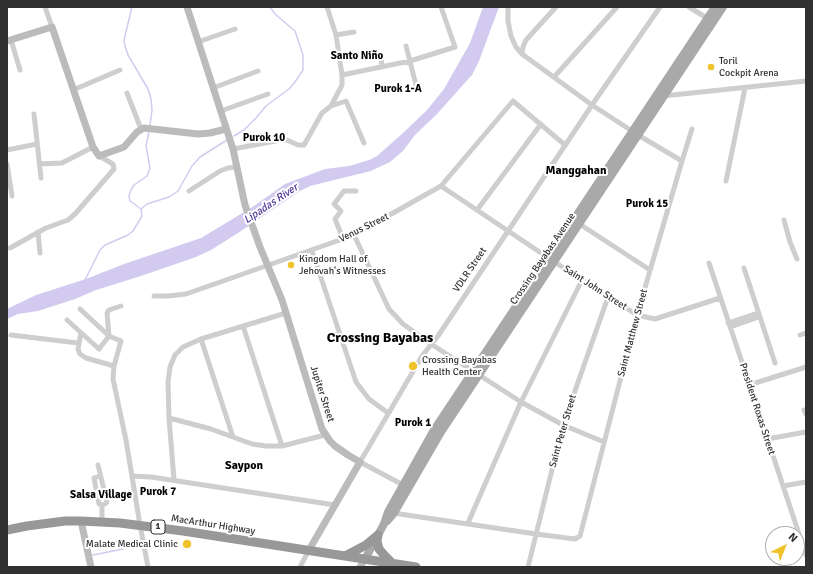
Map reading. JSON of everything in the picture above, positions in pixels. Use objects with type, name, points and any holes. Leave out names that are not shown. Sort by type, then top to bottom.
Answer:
[{"type":"highway","name":"MacArthur Highway","points":[[7,530],[50,522],[81,521],[140,525],[345,556],[364,564],[393,564],[416,567]]},
{"type":"highway","points":[[345,556],[359,549],[378,535]]},
{"type":"highway","points":[[378,535],[377,542],[379,549],[393,564]]},
{"type":"main road","name":"Jupiter Street","points":[[186,7],[233,149],[245,205],[278,289],[320,423],[325,435],[335,446],[360,462]]},
{"type":"main road","name":"Crossing Bayabas Avenue","points":[[710,20],[715,7]]},
{"type":"main road","name":"Crossing Bayabas Avenue","points":[[364,564],[434,430],[476,373],[710,20],[723,7]]},
{"type":"main road","points":[[9,41],[52,27],[93,147],[99,156],[124,147],[147,129],[198,134],[226,129]]},
{"type":"main road","name":"VDLR Street","points":[[308,550],[360,462]]},
{"type":"main road","points":[[81,521],[91,567]]},
{"type":"street","points":[[45,7],[52,27]]},
{"type":"street","points":[[233,149],[281,140],[287,140],[298,145],[304,145],[319,117],[331,106],[342,85],[342,75],[336,36],[327,7]]},
{"type":"street","points":[[342,75],[410,61],[455,47],[441,7]]},
{"type":"street","points":[[508,7],[508,21],[511,36],[513,42],[522,54],[592,105],[682,161]]},
{"type":"street","points":[[522,54],[526,40],[556,7]]},
{"type":"street","points":[[554,77],[617,7]]},
{"type":"street","name":"VDLR Street","points":[[360,462],[420,359],[660,7]]},
{"type":"street","points":[[689,7],[710,20]]},
{"type":"street","points":[[198,42],[236,29]]},
{"type":"street","points":[[336,36],[354,32]]},
{"type":"street","points":[[9,41],[20,70]]},
{"type":"street","points":[[406,46],[417,89]]},
{"type":"street","points":[[381,57],[382,67]]},
{"type":"street","points":[[73,90],[120,70]]},
{"type":"street","points":[[213,88],[258,71]]},
{"type":"street","points":[[660,96],[806,81]]},
{"type":"street","points":[[726,181],[744,88]]},
{"type":"street","points":[[127,93],[147,129]]},
{"type":"street","points":[[221,112],[268,94]]},
{"type":"street","points":[[331,106],[346,101],[364,143]]},
{"type":"street","name":"Venus Street","points":[[154,296],[186,294],[354,235],[441,186],[513,101],[541,124]]},
{"type":"street","points":[[34,114],[41,178]]},
{"type":"street","points":[[477,210],[541,124],[565,145]]},
{"type":"street","name":"Saint Matthew Street","points":[[536,534],[575,539],[579,538],[581,534],[637,315],[692,129]]},
{"type":"street","points":[[7,150],[37,144]]},
{"type":"street","points":[[39,164],[62,163],[93,147]]},
{"type":"street","points":[[10,248],[38,232],[72,218],[114,167],[113,164],[99,156]]},
{"type":"street","points":[[7,164],[12,196]]},
{"type":"street","points":[[188,191],[220,171],[237,167]]},
{"type":"street","name":"Saint John Street","points":[[441,186],[550,260],[637,315],[655,319],[720,298]]},
{"type":"street","points":[[343,239],[335,219],[341,211],[334,204],[344,191],[356,190]]},
{"type":"street","points":[[784,220],[790,242],[797,258]]},
{"type":"street","points":[[576,222],[650,270]]},
{"type":"street","points":[[38,232],[40,253]]},
{"type":"street","points":[[354,235],[389,309],[403,324],[431,344],[521,402],[563,425],[604,442]]},
{"type":"street","points":[[312,251],[356,382],[368,399],[388,413]]},
{"type":"street","name":"President Roxas Street","points":[[709,264],[806,555]]},
{"type":"street","points":[[744,268],[775,364]]},
{"type":"street","points":[[468,523],[521,402],[582,280]]},
{"type":"street","name":"Saint Peter Street","points":[[528,567],[563,425],[608,297]]},
{"type":"street","points":[[110,336],[107,313],[109,310],[121,306]]},
{"type":"street","points":[[80,310],[110,336],[121,341],[112,373],[126,440],[148,567]]},
{"type":"street","points":[[174,480],[169,418],[168,382],[172,360],[179,350],[201,339],[286,313]]},
{"type":"street","points":[[729,325],[756,318],[759,315]]},
{"type":"street","points":[[67,320],[98,349],[110,336]]},
{"type":"street","points":[[243,326],[282,446]]},
{"type":"street","points":[[81,333],[78,343],[78,352],[82,356],[114,366]]},
{"type":"street","points":[[800,335],[806,333]]},
{"type":"street","points":[[11,335],[78,343]]},
{"type":"street","points":[[201,339],[233,437]]},
{"type":"street","points":[[749,385],[806,367]]},
{"type":"street","points":[[169,418],[211,429],[258,445],[282,446],[325,435]]},
{"type":"street","points":[[767,439],[806,432]]},
{"type":"street","name":"Jupiter Street","points":[[360,462],[406,486]]},
{"type":"street","points":[[98,465],[100,476],[94,478],[99,504],[102,505],[102,522]]},
{"type":"street","points":[[132,476],[174,480],[335,505]]},
{"type":"street","points":[[783,486],[806,482]]},
{"type":"street","points":[[391,512],[536,534]]},
{"type":"street","points":[[85,542],[121,543]]},
{"type":"street","points":[[300,567],[308,550]]},
{"type":"water","name":"Lipadas River","points":[[483,7],[499,7],[479,61],[472,75],[437,114],[415,135],[403,151],[390,162],[371,171],[310,186],[300,191],[211,250],[196,257],[96,290],[75,299],[38,311],[18,314],[7,319],[7,309],[36,295],[86,279],[124,264],[201,238],[254,206],[285,184],[325,169],[349,166],[377,156],[427,110],[444,89],[470,43]]},
{"type":"waterway","points":[[132,7],[124,40],[128,55],[148,89],[152,110],[150,125]]},
{"type":"waterway","points":[[234,136],[244,130],[266,106],[289,89],[303,70],[303,55],[295,31],[275,14],[270,7]]},
{"type":"waterway","points":[[85,280],[100,250],[105,245],[128,235],[133,231],[142,216],[141,209],[130,201],[129,196],[134,185],[147,176],[150,168],[146,146],[149,131]]},
{"type":"waterway","points":[[141,209],[147,204],[169,197],[178,191],[192,166],[200,157],[227,140]]},
{"type":"waterway","points":[[93,555],[123,549]]},
{"type":"place","name":"Toril Cockpit Arena","points":[[711,67]]},
{"type":"place","name":"Kingdom Hall of Jehovah's Witnesses","points":[[291,265]]},
{"type":"place","name":"Crossing Bayabas Health Center","points":[[413,366]]},
{"type":"place","name":"Malate Medical Clinic","points":[[187,544]]},
{"type":"district","name":"Santo Niño","points":[[357,56]]},
{"type":"district","name":"Purok 1-A","points":[[398,89]]},
{"type":"district","name":"Purok 10","points":[[264,138]]},
{"type":"district","name":"Manggahan","points":[[576,171]]},
{"type":"district","name":"Purok 15","points":[[647,204]]},
{"type":"district","name":"Crossing Bayabas","points":[[380,338]]},
{"type":"district","name":"Purok 1","points":[[413,423]]},
{"type":"district","name":"Saypon","points":[[244,466]]},
{"type":"district","name":"Purok 7","points":[[158,492]]},
{"type":"district","name":"Salsa Village","points":[[101,495]]}]
